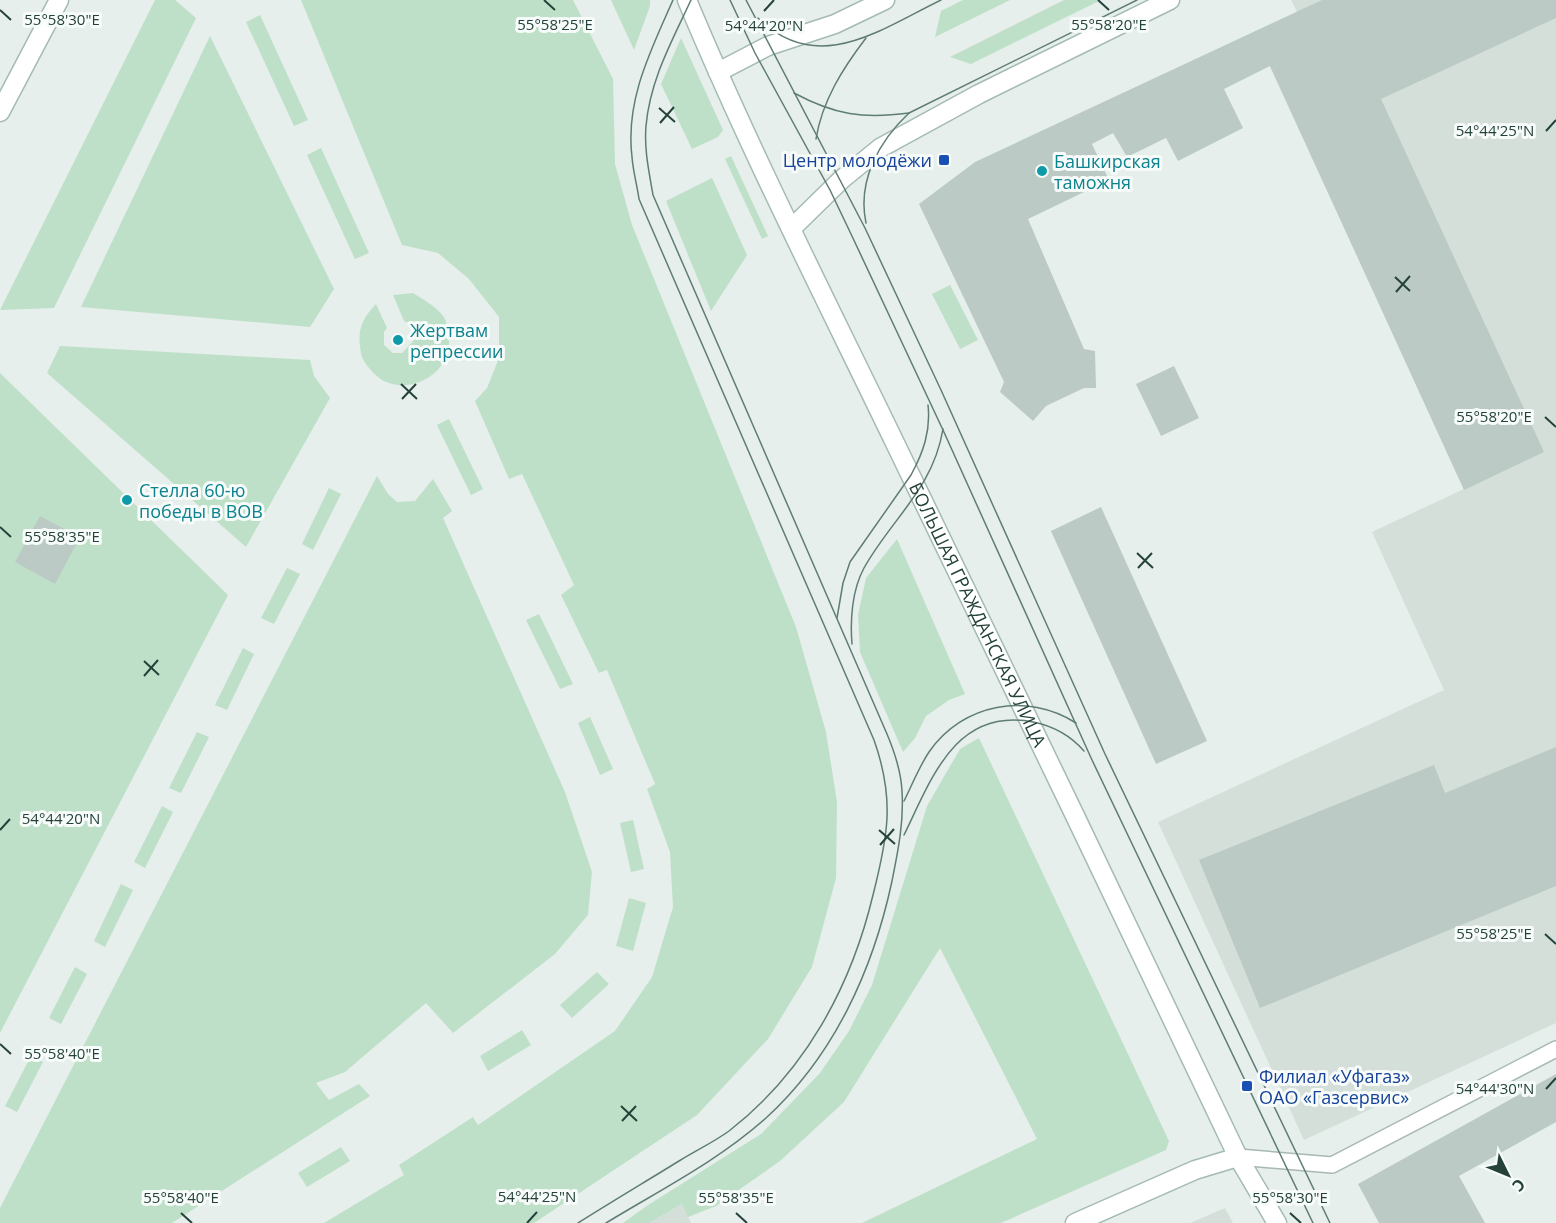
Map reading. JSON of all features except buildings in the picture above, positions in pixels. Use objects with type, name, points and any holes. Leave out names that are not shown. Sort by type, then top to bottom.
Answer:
[{"type":"main road","points":[[0,112],[59,0]]},
{"type":"main road","name":"БОЛЬШАЯ ГРАЖДАНСКАЯ УЛИЦА","points":[[687,0],[791,229],[1238,1157],[1277,1223]]},
{"type":"main road","points":[[718,72],[768,46],[835,24],[885,0]]},
{"type":"main road","points":[[791,229],[844,177],[880,148],[979,94],[1170,0]]},
{"type":"main road","points":[[1075,1223],[1195,1170],[1238,1157]]},
{"type":"lane","points":[[1238,1157],[1332,1165],[1556,1049]]},
{"type":"shaded area","points":[[1291,0],[1556,0],[1556,1023],[1304,1140],[1158,822],[1444,690],[1372,532],[1464,489],[1254,32],[1297,12]]},
{"type":"shaded area","points":[[682,1204],[691,1223],[649,1223]]},
{"type":"shaded area","points":[[1225,1208],[1233,1223],[1190,1223]]},
{"type":"green space","points":[[155,0],[175,0],[196,18],[54,308],[0,310]]},
{"type":"green space","points":[[301,0],[573,0],[613,79],[615,164],[632,225],[796,627],[826,732],[837,802],[836,878],[812,967],[768,1039],[697,1115],[534,1223],[324,1223],[404,1175],[399,1165],[473,1117],[478,1125],[615,1031],[652,977],[673,907],[670,852],[647,789],[655,784],[607,670],[599,673],[561,595],[574,585],[522,474],[509,479],[475,401],[487,388],[499,358],[499,317],[469,279],[438,253],[402,245]]},
{"type":"green space","points":[[611,0],[650,0],[650,6],[634,50]]},
{"type":"green space","points":[[963,0],[1010,0],[935,37],[941,11]]},
{"type":"green space","points":[[1064,0],[1101,0],[971,64],[950,57]]},
{"type":"green space","points":[[260,15],[308,120],[294,126],[246,22]]},
{"type":"green space","points":[[210,36],[334,289],[310,327],[81,307]]},
{"type":"green space","points":[[681,38],[723,130],[718,137],[692,149],[661,84]]},
{"type":"green space","points":[[321,148],[369,253],[355,259],[307,155]]},
{"type":"green space","points":[[731,156],[768,236],[762,239],[725,159]]},
{"type":"green space","points":[[712,178],[747,255],[711,311],[666,201]]},
{"type":"green space","points":[[950,285],[978,340],[960,349],[932,294]]},
{"type":"green space","points":[[413,293],[435,308],[445,319],[449,348],[444,362],[435,373],[423,381],[409,385],[395,385],[382,380],[364,362],[361,353],[361,326],[376,304],[387,328],[384,332],[384,345],[393,353],[402,353],[415,339],[413,325],[404,321],[393,295]]},
{"type":"green space","points":[[60,346],[310,360],[314,376],[330,398],[246,547],[47,373]]},
{"type":"green space","points":[[0,373],[228,595],[0,1033]]},
{"type":"green space","points":[[449,419],[483,489],[471,495],[437,425]]},
{"type":"green space","points":[[377,476],[388,494],[397,502],[415,501],[433,479],[452,511],[443,518],[565,792],[592,872],[588,915],[555,954],[453,1033],[426,1003],[345,1072],[316,1083],[329,1100],[359,1084],[370,1096],[172,1223],[0,1223],[0,1208]]},
{"type":"green space","points":[[329,488],[341,494],[313,550],[302,544]]},
{"type":"green space","points":[[897,539],[965,694],[949,700],[926,716],[915,738],[903,752],[860,652],[858,615],[866,578]]},
{"type":"green space","points":[[287,568],[300,574],[274,624],[261,618]]},
{"type":"green space","points":[[539,614],[573,684],[560,689],[526,620]]},
{"type":"green space","points":[[243,648],[254,654],[227,710],[215,705]]},
{"type":"green space","points":[[590,717],[613,769],[600,775],[578,723]]},
{"type":"green space","points":[[197,732],[209,737],[181,793],[169,788]]},
{"type":"green space","points":[[979,738],[1169,1141],[1166,1150],[1001,1223],[862,1223],[1037,1139],[940,948],[844,1102],[780,1161],[716,1206],[688,1217],[682,1204],[649,1223],[623,1223],[761,1134],[820,1073],[849,1031],[872,985],[927,806],[960,749]]},
{"type":"green space","points":[[162,806],[173,812],[145,868],[134,862]]},
{"type":"green space","points":[[633,820],[644,869],[631,872],[620,823]]},
{"type":"green space","points":[[121,884],[133,890],[105,947],[94,941]]},
{"type":"green space","points":[[629,898],[646,903],[633,951],[616,946]]},
{"type":"green space","points":[[75,967],[87,974],[61,1024],[49,1018]]},
{"type":"green space","points":[[597,972],[609,984],[572,1018],[560,1005]]},
{"type":"green space","points":[[522,1030],[531,1045],[488,1071],[480,1056]]},
{"type":"green space","points":[[31,1056],[43,1062],[17,1112],[5,1106]]},
{"type":"green space","points":[[341,1147],[350,1161],[307,1187],[298,1173]]},
{"type":"tram line","points":[[578,1223],[729,1131],[756,1108],[802,1055],[838,995],[864,929],[878,874],[887,818],[885,781],[874,740],[639,199],[632,157],[632,115],[642,76],[673,0]]},
{"type":"tram line","points":[[606,1223],[688,1174],[748,1134],[790,1094],[812,1067],[847,1010],[874,947],[892,881],[902,814],[900,776],[890,741],[653,195],[646,143],[648,109],[663,61],[691,0]]},
{"type":"tram line","points":[[730,0],[755,53],[830,190],[851,234],[943,430],[1092,760],[1313,1223]]},
{"type":"tram line","points":[[746,0],[865,228],[941,390],[1105,754],[1330,1223]]},
{"type":"tram line","points":[[758,18],[781,35],[803,44],[826,46],[850,42],[873,34],[941,0]]},
{"type":"tram line","points":[[866,223],[865,192],[873,163],[888,136],[909,113],[1137,0]]},
{"type":"tram line","points":[[816,139],[828,98],[849,61],[866,38]]},
{"type":"tram line","points":[[794,93],[836,111],[850,114],[877,116],[909,113]]},
{"type":"tram line","points":[[837,618],[843,583],[850,562],[911,475],[919,458],[927,433],[928,405]]},
{"type":"tram line","points":[[852,644],[853,605],[860,577],[875,550],[921,486],[938,450],[943,429]]},
{"type":"tram line","points":[[904,801],[929,752],[943,735],[959,722],[978,713],[1017,706],[1037,708],[1057,713],[1076,723]]},
{"type":"tram line","points":[[904,835],[936,771],[949,752],[965,737],[984,726],[1006,720],[1033,722],[1067,736],[1084,751]]},
{"type":"place","name":"Центр молодёжи","points":[[944,160]]},
{"type":"place","name":"Башкирская таможня","points":[[1042,171]]},
{"type":"place","name":"Жертвам репрессии","points":[[398,340]]},
{"type":"place","name":"Стелла 60-ю победы в ВОВ","points":[[127,500]]},
{"type":"place","name":"Филиал «Уфагаз» ОАО «Газсервис»","points":[[1247,1086]]}]
